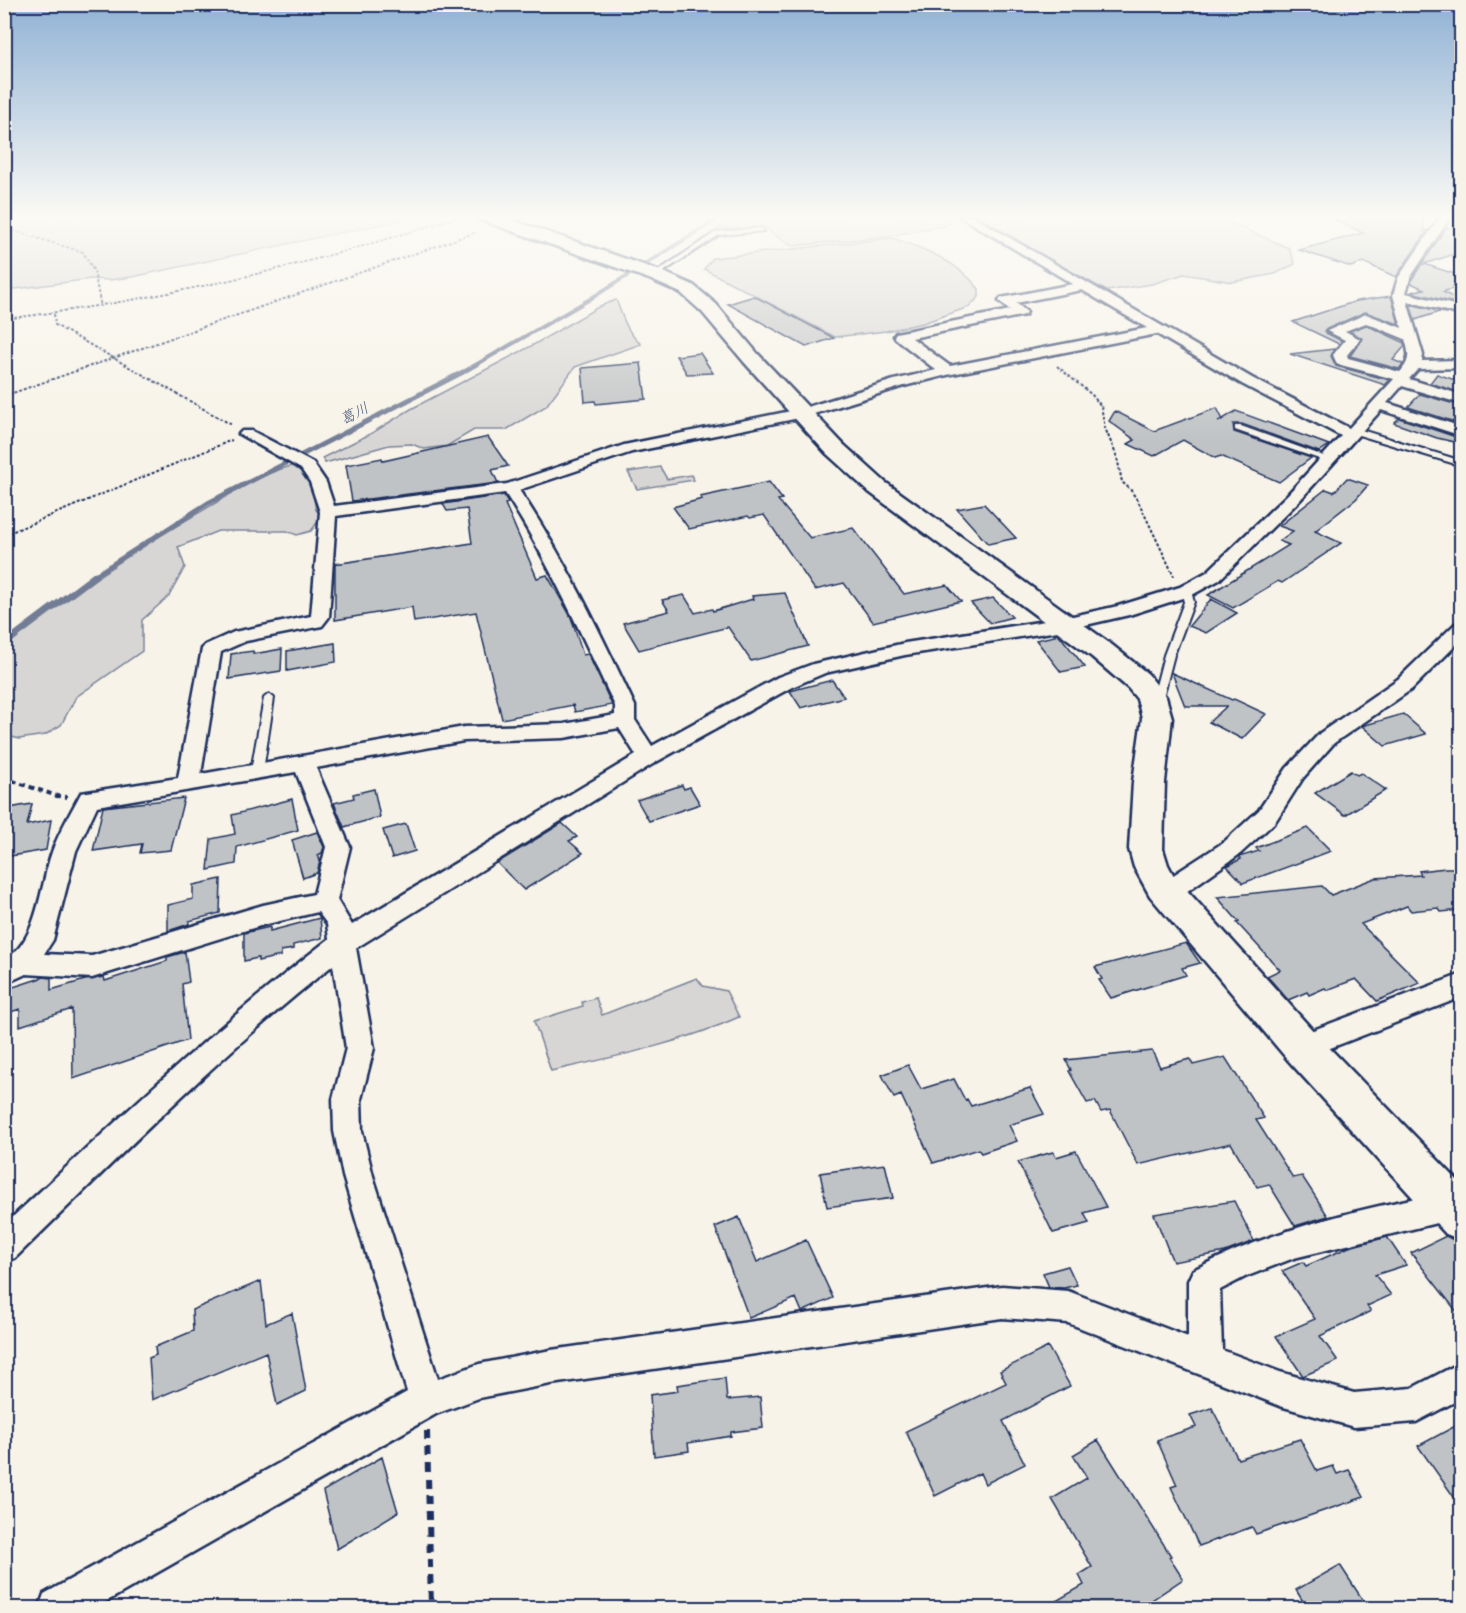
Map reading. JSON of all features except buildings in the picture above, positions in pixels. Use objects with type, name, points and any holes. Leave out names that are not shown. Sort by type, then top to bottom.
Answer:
[{"type":"street","points":[[690,291],[709,308],[751,358],[835,449],[877,487],[1102,651],[1145,687],[1157,718],[1149,782],[1146,849],[1151,867],[1167,892],[1302,1047],[1456,1212]]},
{"type":"street","points":[[947,372],[901,336],[1021,312],[1005,301],[1056,291]]},
{"type":"street","points":[[1092,291],[1247,381],[1353,433]]},
{"type":"street","points":[[1399,294],[1461,311]]},
{"type":"street","points":[[4,1247],[133,1124],[271,999],[343,943],[648,757],[785,682],[820,668],[905,649],[1064,624],[1133,608],[1186,591],[1213,576],[1294,497],[1414,365],[1416,356],[1399,294]]},
{"type":"street","points":[[1410,336],[1366,318],[1333,331],[1353,339],[1340,355],[1342,361],[1461,400]]},
{"type":"street","points":[[328,512],[510,488],[629,448],[804,413],[899,383],[947,372],[1156,330]]},
{"type":"street","points":[[1414,365],[1461,364]]},
{"type":"street","points":[[1379,405],[1461,432]]},
{"type":"street","points":[[188,784],[212,649],[241,636],[315,622],[320,617],[328,512],[315,476],[296,460],[246,434]]},
{"type":"street","points":[[510,488],[527,513],[577,605],[625,706],[625,720],[648,757]]},
{"type":"street","points":[[1167,892],[1232,848],[1267,816],[1295,773],[1327,738],[1405,684],[1461,628]]},
{"type":"street","points":[[14,968],[40,940],[64,851],[89,799],[188,784],[464,734],[564,731],[625,720]]},
{"type":"street","points":[[303,762],[338,847],[324,901]]},
{"type":"street","points":[[324,901],[339,922],[360,1048],[347,1100],[348,1131],[358,1176],[427,1400]]},
{"type":"street","points":[[14,968],[92,967],[263,915],[324,901]]},
{"type":"street","points":[[1302,1047],[1461,986]]},
{"type":"street","points":[[1205,1361],[1204,1281],[1236,1263],[1290,1242],[1456,1212]]},
{"type":"street","points":[[58,1608],[427,1400],[479,1381],[551,1367],[1002,1302],[1068,1308],[1280,1389],[1354,1410],[1416,1405],[1461,1379]]},
{"type":"lane","points":[[1238,428],[1328,459]]},
{"type":"lane","points":[[1353,433],[1461,464]]},
{"type":"lane","points":[[1155,709],[1169,655],[1189,602],[1186,591]]},
{"type":"lane","points":[[257,771],[269,698]]},
{"type":"path","points":[[100,291],[101,307]]},
{"type":"path","points":[[4,319],[101,307],[176,291]]},
{"type":"path","points":[[4,396],[305,291]]},
{"type":"path","points":[[54,314],[55,325],[246,434]]},
{"type":"path","points":[[1041,353],[1092,395],[1101,406],[1105,429],[1117,457],[1122,482],[1130,489],[1139,503],[1173,574],[1186,591]]},
{"type":"path","points":[[4,535],[246,434]]},
{"type":"path","points":[[4,778],[57,796],[89,799]]},
{"type":"path","points":[[427,1400],[431,1608]]},
{"type":"shaded area","points":[[747,291],[979,291],[979,297],[969,307],[923,323],[886,331],[835,337]]},
{"type":"shaded area","points":[[616,300],[628,329],[641,344],[575,367],[546,406],[506,430],[474,430],[447,446],[424,449],[412,444],[389,445],[325,463],[322,458],[535,344],[600,306]]},
{"type":"shaded area","points":[[296,465],[311,483],[316,510],[322,516],[311,531],[297,535],[287,531],[218,531],[178,547],[185,567],[169,596],[142,620],[142,651],[76,697],[61,725],[45,735],[19,739],[5,735],[4,648],[80,589],[162,535],[255,480]]},
{"type":"shaded area","points":[[660,467],[667,479],[691,475],[694,480],[637,489],[628,472]]},
{"type":"shaded area","points":[[697,978],[703,986],[726,991],[739,1017],[670,1042],[551,1071],[534,1021],[583,1006],[582,1002],[596,998],[602,1015]]},
{"type":"waterway","name":"葛川","points":[[460,374],[602,291]]},
{"type":"waterway","name":"葛川","points":[[94,576],[208,503],[463,372]]},
{"type":"waterway","name":"葛川","points":[[4,644],[96,575]]}]
